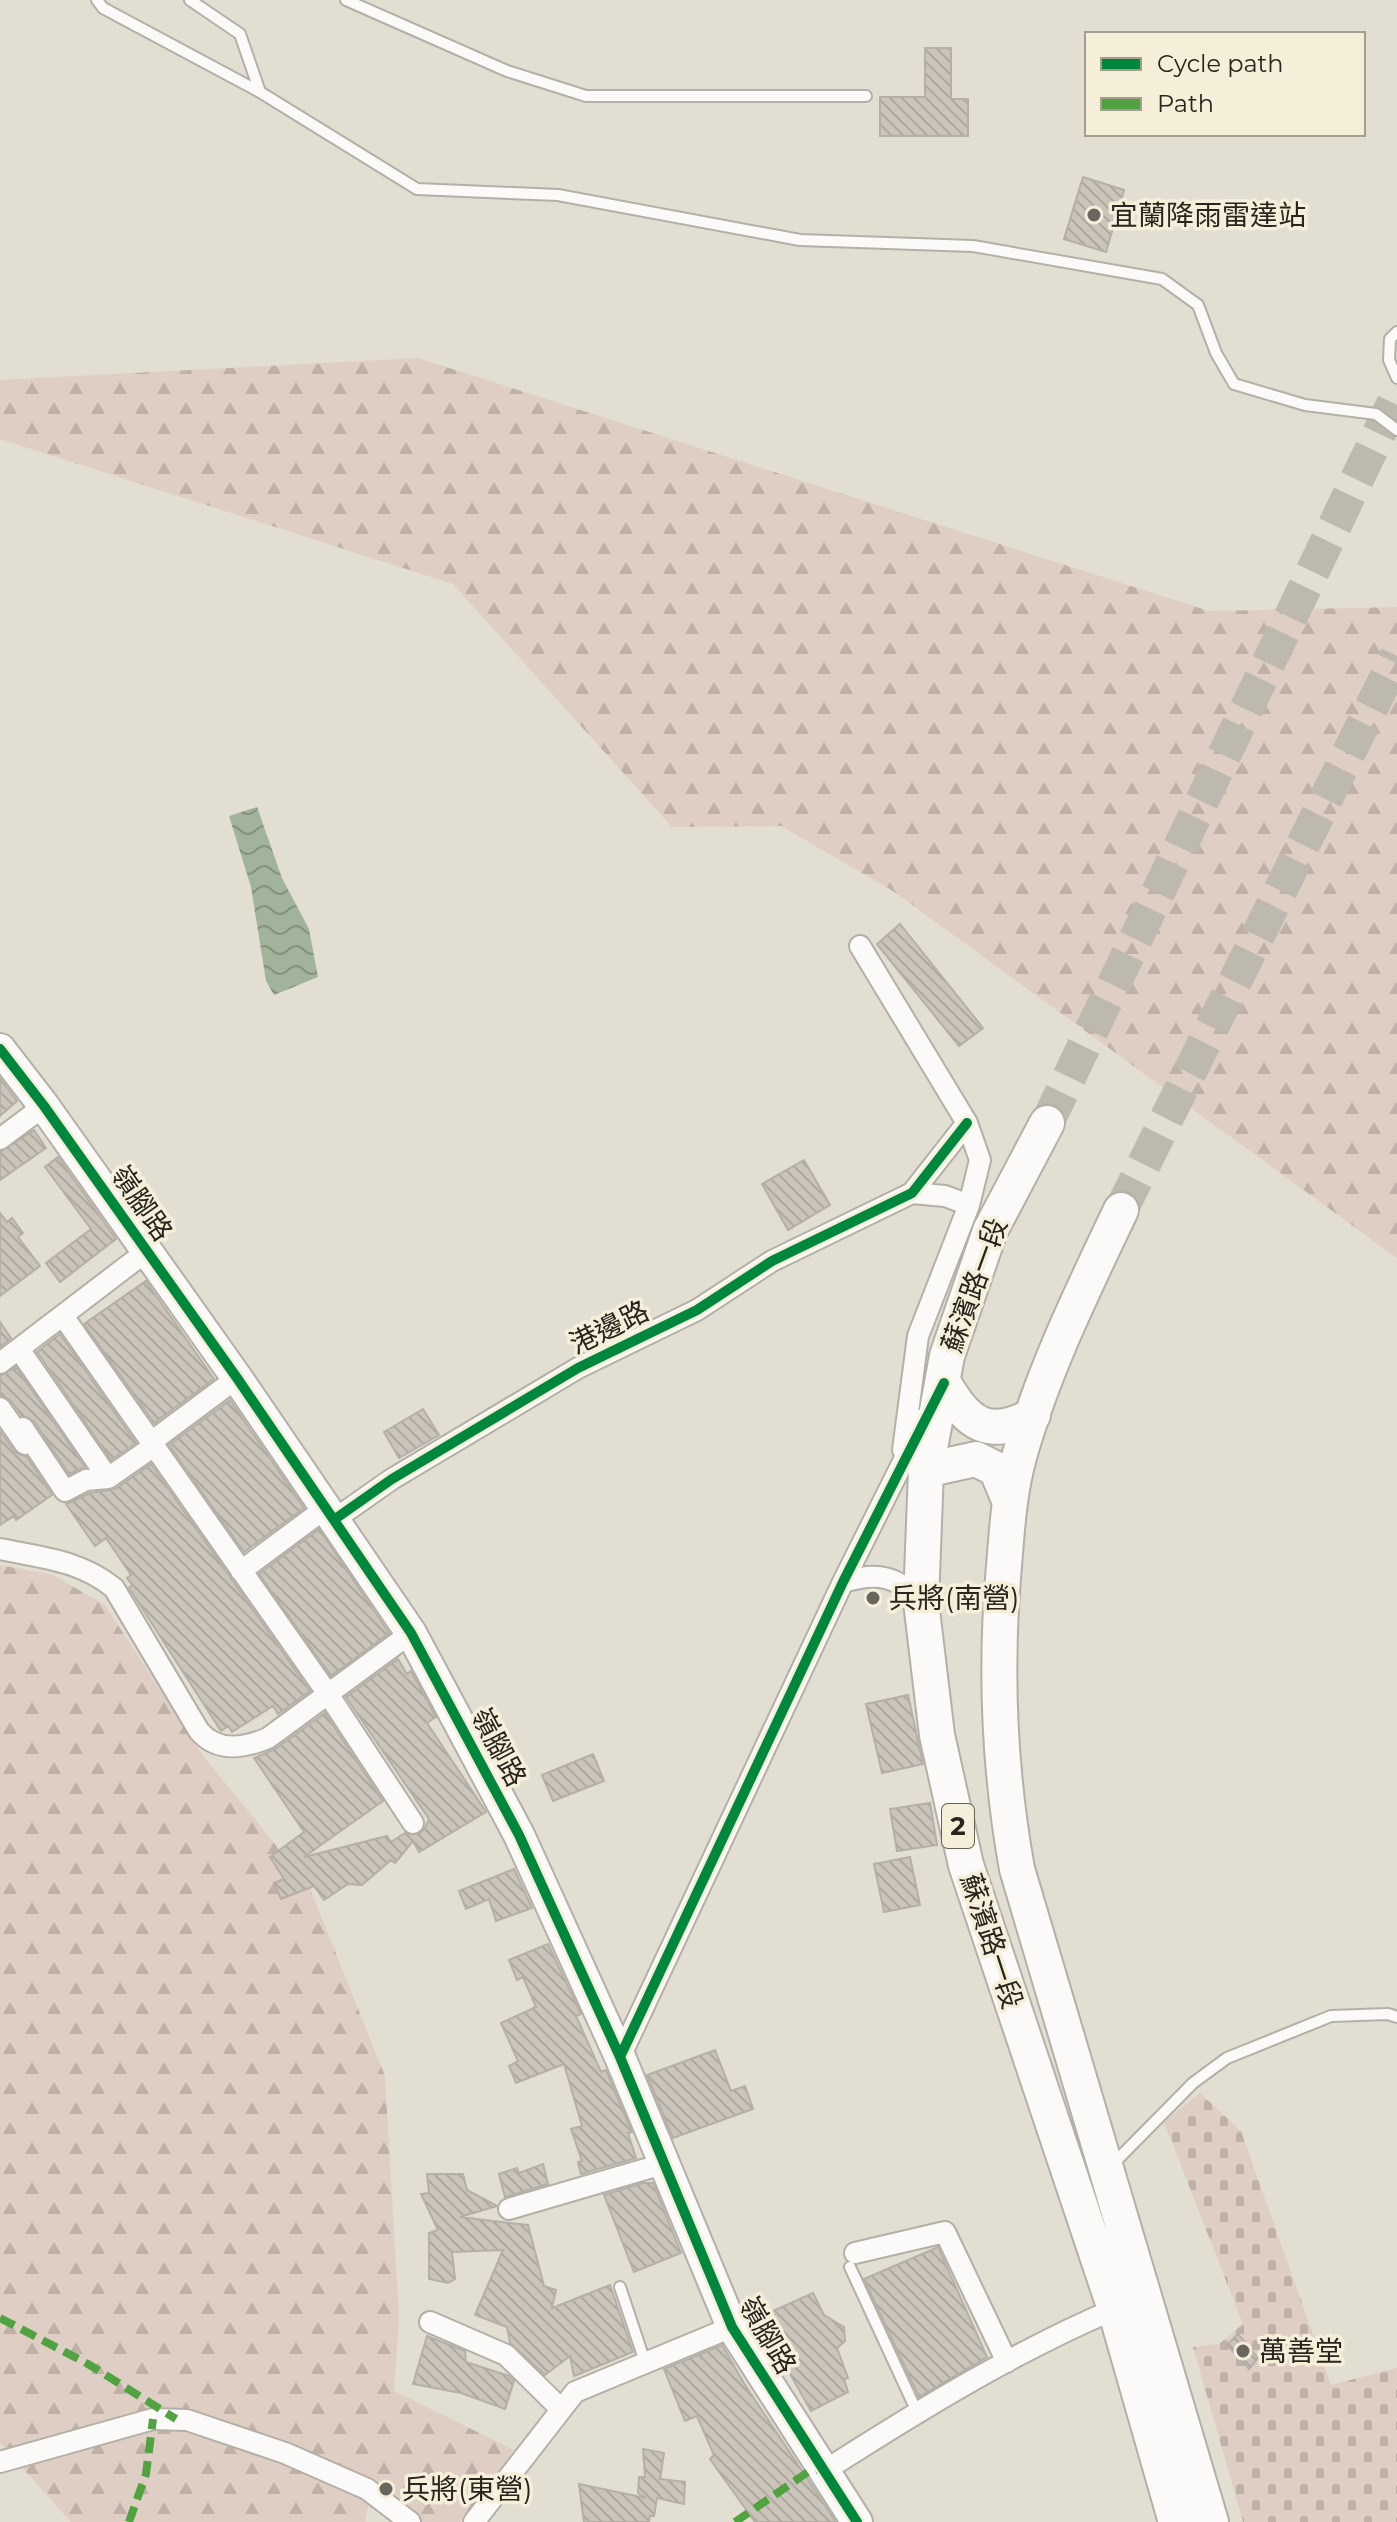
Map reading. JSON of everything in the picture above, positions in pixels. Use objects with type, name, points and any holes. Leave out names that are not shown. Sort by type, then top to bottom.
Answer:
[{"type":"main road","name":"蘇濱路一段","points":[[1047,1123],[990,1231],[947,1356],[944,1383],[914,1468],[921,1602],[937,1735],[966,1865],[1089,2173],[1211,2522]]},
{"type":"main road","name":"蘇濱路一段","points":[[1121,1210],[1071,1316],[1033,1415],[1009,1500],[1000,1615],[1006,1806],[1017,1869],[1089,2173],[1115,2309],[1176,2522]]},
{"type":"main road","points":[[944,1383],[953,1399],[978,1423],[995,1429],[1012,1427],[1033,1415]]},
{"type":"main road","points":[[914,1468],[976,1459],[996,1469],[1009,1500]]},
{"type":"street","points":[[620,2057],[843,1582],[914,1468],[918,1336],[969,1205],[980,1160],[967,1123],[860,946]]},
{"type":"street","name":"嶺腳路","points":[[0,1049],[237,1378],[411,1633],[519,1835],[620,2057],[732,2327],[820,2469],[857,2522]]},
{"type":"street","points":[[0,1139],[44,1106]]},
{"type":"street","points":[[912,1193],[967,1123]]},
{"type":"street","points":[[912,1193],[945,1196],[969,1205]]},
{"type":"street","name":"港邊路","points":[[241,1571],[331,1513],[578,1368],[697,1310],[772,1261],[912,1193]]},
{"type":"street","points":[[0,1363],[147,1251]]},
{"type":"street","points":[[63,1316],[328,1694],[413,1823]]},
{"type":"street","points":[[19,1349],[108,1478]]},
{"type":"street","points":[[23,1428],[65,1491],[86,1480],[108,1478],[237,1378]]},
{"type":"street","points":[[0,1408],[37,1462]]},
{"type":"street","points":[[0,1549],[72,1562],[93,1571],[114,1588],[199,1731],[217,1745],[240,1746],[268,1738],[411,1633]]},
{"type":"street","points":[[843,1582],[884,1575],[906,1585],[921,1602]]},
{"type":"street","points":[[509,2209],[663,2164]]},
{"type":"street","points":[[853,2260],[945,2232],[1007,2362]]},
{"type":"street","points":[[820,2469],[832,2466],[917,2412],[1048,2337],[1115,2309]]},
{"type":"street","points":[[430,2322],[506,2355],[561,2409]]},
{"type":"street","name":"嶺腳路","points":[[474,2522],[575,2392],[732,2327]]},
{"type":"street","points":[[0,2462],[153,2419],[187,2420],[285,2453],[367,2489],[410,2522]]},
{"type":"lane","points":[[97,0],[103,8],[260,92],[417,189],[558,195],[644,208],[800,240],[973,246],[1162,279],[1198,305],[1216,353],[1234,384],[1305,405],[1376,414],[1397,430]]},
{"type":"lane","points":[[190,0],[240,34],[260,92]]},
{"type":"lane","points":[[346,0],[507,71],[586,96],[866,96]]},
{"type":"lane","points":[[1397,332],[1390,339],[1389,360],[1397,378]]},
{"type":"lane","points":[[1089,2173],[1193,2083],[1227,2058],[1331,2016],[1388,2014],[1397,2017]]},
{"type":"lane","points":[[853,2260],[917,2412]]},
{"type":"lane","points":[[620,2287],[645,2362]]},
{"type":"green space","points":[[418,358],[1209,611],[1397,607],[1397,1258],[893,891],[781,826],[672,827],[453,584],[0,439],[0,380]]},
{"type":"green space","points":[[0,1565],[53,1575],[105,1605],[201,1753],[309,1886],[385,2076],[399,2318],[394,2391],[514,2450],[460,2522],[418,2522],[373,2483],[365,2522],[71,2522],[0,2443]]},
{"type":"green space","points":[[1200,2093],[1241,2131],[1331,2385],[1397,2368],[1397,2522],[1243,2522],[1193,2347],[1219,2344],[1243,2324],[1164,2122]]},
{"type":"water","points":[[257,807],[282,878],[309,929],[318,977],[274,995],[266,981],[251,887],[229,816]]},
{"type":"building","points":[[925,48],[951,48],[951,99],[968,99],[968,136],[880,136],[880,97],[925,97]]},
{"type":"building","name":"宜蘭降雨雷達站","points":[[1083,177],[1124,190],[1106,252],[1064,239]]},
{"type":"building","points":[[900,924],[983,1028],[959,1046],[877,944]]},
{"type":"building","points":[[0,1078],[17,1101],[0,1116]]},
{"type":"building","points":[[34,1130],[46,1148],[0,1180],[0,1152]]},
{"type":"building","points":[[58,1157],[116,1239],[60,1282],[46,1263],[91,1229],[45,1167]]},
{"type":"building","points":[[804,1160],[830,1205],[788,1230],[762,1184]]},
{"type":"building","points":[[0,1213],[7,1222],[12,1218],[23,1233],[18,1237],[40,1266],[0,1296]]},
{"type":"building","points":[[146,1281],[214,1379],[154,1423],[84,1324]]},
{"type":"building","points":[[0,1322],[11,1338],[0,1347]]},
{"type":"building","points":[[60,1334],[136,1443],[111,1460],[37,1352]]},
{"type":"building","points":[[16,1367],[85,1467],[69,1474],[34,1421],[21,1415],[10,1400],[0,1395],[0,1376]]},
{"type":"building","points":[[230,1400],[304,1508],[244,1552],[169,1445]]},
{"type":"building","points":[[423,1409],[439,1435],[399,1458],[384,1432]]},
{"type":"building","points":[[0,1431],[15,1452],[27,1457],[52,1495],[16,1520],[14,1516],[0,1525]]},
{"type":"building","points":[[151,1464],[310,1691],[278,1714],[273,1706],[232,1732],[228,1726],[221,1731],[129,1588],[132,1585],[127,1578],[131,1575],[106,1538],[95,1546],[66,1504],[90,1493],[115,1489]]},
{"type":"building","points":[[319,1529],[389,1633],[331,1676],[259,1574]]},
{"type":"building","points":[[398,1659],[407,1674],[411,1671],[436,1717],[427,1723],[486,1812],[419,1852],[413,1841],[395,1863],[391,1860],[362,1885],[348,1884],[324,1900],[314,1886],[281,1899],[274,1883],[284,1879],[270,1857],[304,1832],[254,1758],[275,1749],[325,1713],[383,1801],[304,1857],[387,1836],[391,1842],[405,1833],[419,1834],[425,1828],[429,1819],[346,1697]]},
{"type":"building","points":[[908,1695],[923,1764],[882,1773],[866,1704]]},
{"type":"building","points":[[593,1754],[604,1781],[553,1801],[542,1775]]},
{"type":"building","points":[[930,1803],[937,1845],[897,1851],[890,1809]]},
{"type":"building","points":[[910,1857],[920,1905],[884,1912],[874,1864]]},
{"type":"building","points":[[514,1869],[532,1908],[496,1921],[489,1899],[466,1909],[459,1891]]},
{"type":"building","points":[[548,1944],[581,2014],[576,2016],[601,2072],[606,2070],[632,2132],[628,2133],[636,2158],[581,2174],[578,2162],[582,2161],[571,2129],[582,2126],[564,2064],[516,2083],[509,2066],[518,2061],[501,2023],[536,2007],[523,1977],[517,1980],[509,1960]]},
{"type":"building","points":[[715,2050],[731,2091],[745,2086],[753,2109],[673,2138],[647,2075]]},
{"type":"building","points":[[543,2164],[548,2184],[505,2197],[499,2174],[517,2168],[519,2173]]},
{"type":"building","points":[[427,2174],[463,2174],[467,2190],[497,2206],[460,2217],[528,2225],[544,2286],[556,2290],[552,2308],[610,2285],[633,2352],[574,2376],[570,2356],[545,2375],[510,2343],[507,2327],[475,2315],[503,2250],[452,2252],[455,2279],[448,2283],[429,2279],[429,2233],[438,2230],[421,2194],[429,2193]]},
{"type":"building","points":[[653,2183],[681,2253],[634,2272],[604,2195]]},
{"type":"building","points":[[938,2247],[987,2357],[919,2397],[864,2279]]},
{"type":"building","points":[[813,2293],[824,2315],[844,2327],[845,2341],[837,2348],[848,2378],[844,2379],[848,2392],[811,2411],[789,2372],[781,2370],[771,2354],[755,2319]]},
{"type":"building","name":"萬善堂","points":[[1238,2334],[1258,2358],[1249,2369],[1227,2345]]},
{"type":"building","points":[[427,2336],[465,2351],[466,2362],[509,2376],[514,2381],[505,2409],[461,2393],[413,2384]]},
{"type":"building","points":[[722,2345],[836,2522],[755,2522],[710,2459],[714,2455],[697,2416],[685,2421],[664,2369]]},
{"type":"building","points":[[643,2449],[664,2453],[660,2479],[685,2482],[684,2504],[657,2498],[654,2516],[650,2516],[649,2522],[584,2522],[579,2484],[646,2498],[638,2493],[639,2477],[645,2477]]},
{"type":"tunnel","points":[[1047,1123],[1397,396]]},
{"type":"tunnel","points":[[1121,1210],[1397,656]]},
{"type":"marked path","points":[[0,2318],[88,2364],[176,2419]]},
{"type":"marked path","points":[[129,2522],[146,2474],[153,2419]]},
{"type":"marked path","points":[[735,2522],[808,2472],[820,2469]]},
{"type":"cycle path","points":[[0,1049],[237,1378],[411,1633],[519,1835],[620,2057],[732,2327],[857,2522]]},
{"type":"cycle path","points":[[335,1519],[392,1479],[578,1368],[697,1310],[772,1261],[912,1193],[967,1123]]},
{"type":"cycle path","points":[[620,2057],[843,1582],[944,1383]]},
{"type":"place","name":"宜蘭降雨雷達站","points":[[1094,215]]},
{"type":"place","name":"兵將(南營)","points":[[873,1598]]},
{"type":"place","name":"萬善堂","points":[[1243,2351]]},
{"type":"place","name":"兵將(東營)","points":[[386,2489]]}]
